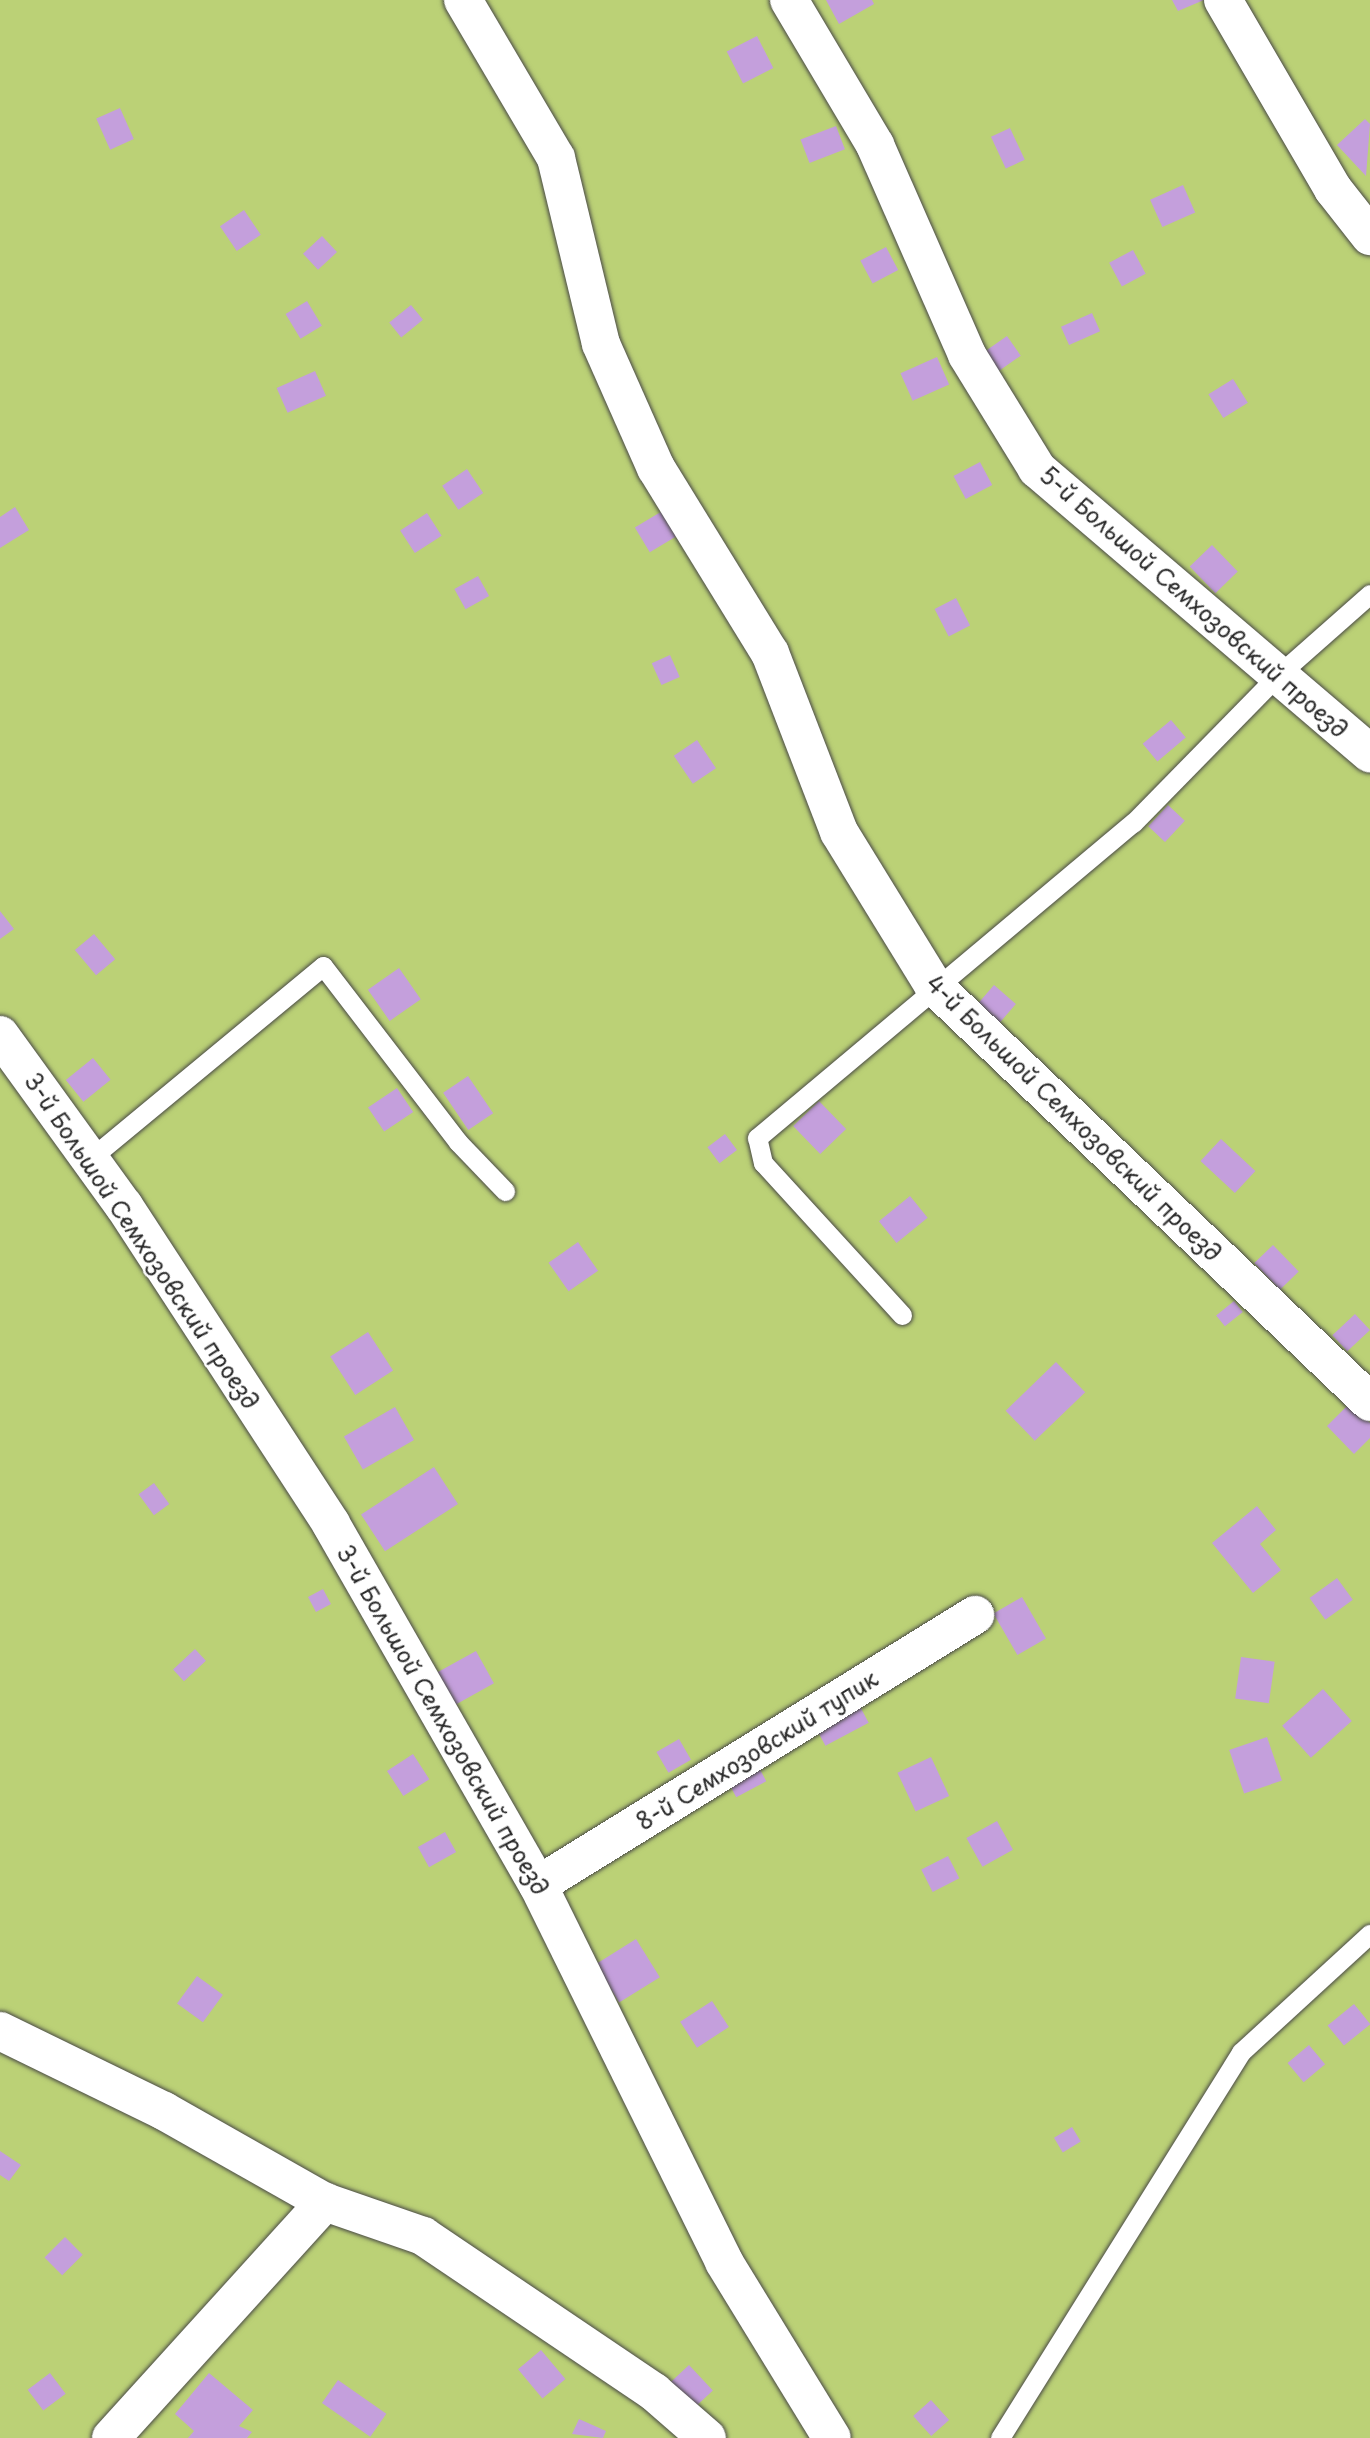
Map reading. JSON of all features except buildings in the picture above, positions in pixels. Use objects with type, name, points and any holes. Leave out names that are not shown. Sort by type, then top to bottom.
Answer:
[{"type":"street","name":"4-й Большой Семхозовский проезд","points":[[463,0],[555,158],[601,344],[656,468],[770,653],[839,832],[933,985],[1370,1402]]},
{"type":"street","name":"5-й Большой Семхозовский проезд","points":[[789,0],[875,145],[967,355],[1037,470],[1370,754]]},
{"type":"street","points":[[1223,0],[1333,189],[1370,236]]},
{"type":"street","name":"3-й Большой Семхозовский проезд","points":[[0,1035],[91,1158],[331,1524],[538,1885],[724,2262],[832,2438]]},
{"type":"street","name":"8-й Семхозовский тупик","points":[[538,1885],[975,1615]]},
{"type":"street","points":[[0,2031],[164,2111],[325,2202],[423,2236],[654,2392],[707,2438]]},
{"type":"street","points":[[111,2438],[325,2202]]},
{"type":"lane","points":[[902,1315],[763,1163],[757,1138],[933,985],[1133,823],[1277,676],[1370,594]]},
{"type":"lane","points":[[91,1158],[323,966],[458,1142],[505,1191]]},
{"type":"lane","points":[[1000,2438],[1241,2052],[1370,1934]]},
{"type":"green space","points":[[0,0],[1370,0],[1370,2438],[0,2438]]}]
